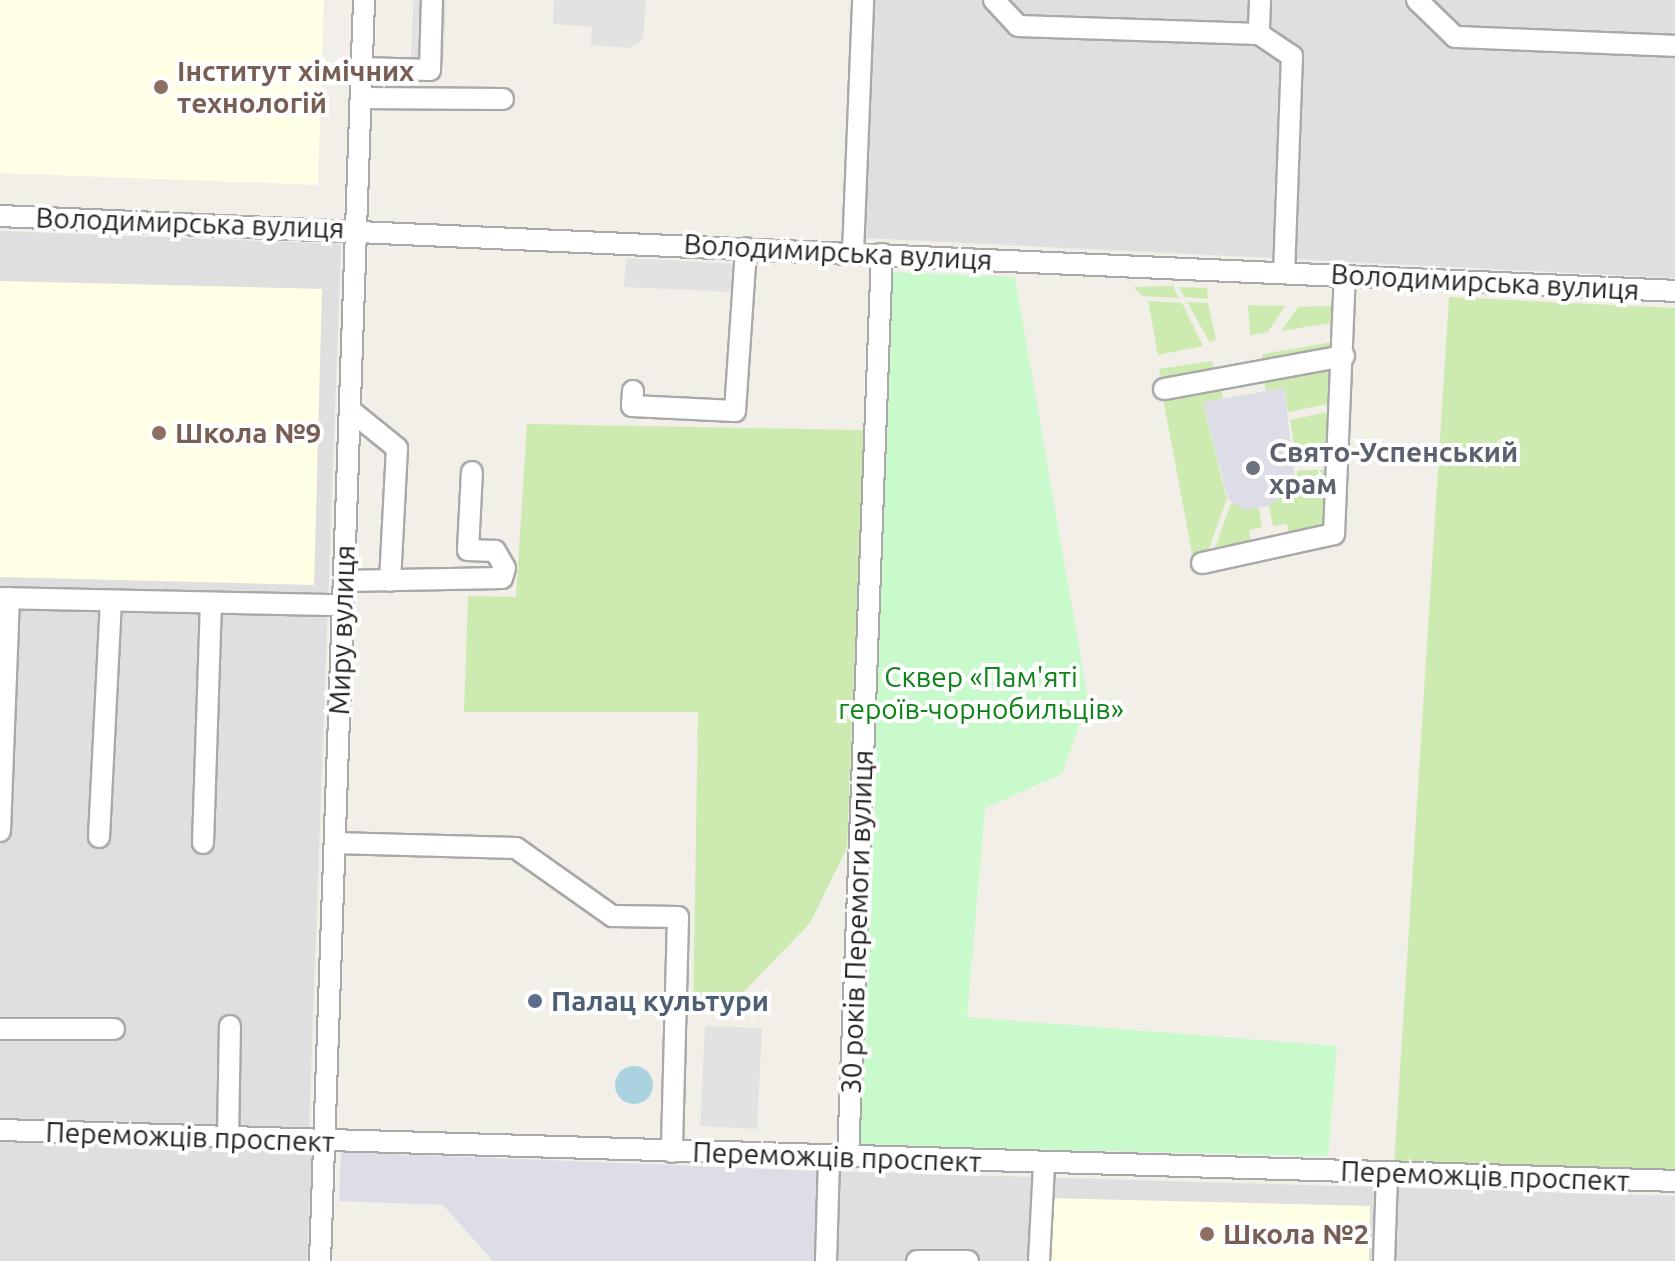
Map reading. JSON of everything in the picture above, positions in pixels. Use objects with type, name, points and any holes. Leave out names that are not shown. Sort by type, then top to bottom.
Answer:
[{"type":"street","name":"Миру вулиця","points":[[320,1261],[364,0]]},
{"type":"street","points":[[362,68],[430,70],[432,0]]},
{"type":"street","points":[[853,253],[863,0]]},
{"type":"street","points":[[994,0],[1018,26],[1259,34],[1292,56],[1284,273]]},
{"type":"street","points":[[1259,34],[1260,0]]},
{"type":"street","points":[[1417,0],[1455,37],[1675,46],[1675,36]]},
{"type":"street","points":[[361,98],[503,99]]},
{"type":"street","name":"Володимирська вулиця","points":[[0,216],[356,229],[1675,291]]},
{"type":"street","points":[[633,391],[632,406],[735,411],[746,248]]},
{"type":"street","name":"30 років Перемоги вулиця","points":[[826,1261],[838,1157],[882,254]]},
{"type":"street","points":[[1202,563],[1334,534],[1344,356],[1345,276]]},
{"type":"street","points":[[1164,389],[1344,356]]},
{"type":"street","points":[[350,410],[397,448],[390,581]]},
{"type":"street","points":[[344,581],[502,578],[505,568],[495,551],[468,550],[472,472]]},
{"type":"street","points":[[0,831],[5,598],[343,605]]},
{"type":"street","points":[[99,837],[111,601]]},
{"type":"street","points":[[203,843],[211,603]]},
{"type":"street","points":[[335,843],[516,848],[612,916],[678,917],[672,1152]]},
{"type":"street","points":[[228,1138],[230,1026]]},
{"type":"street","points":[[0,1029],[114,1029]]},
{"type":"street","name":"Переможців проспект","points":[[0,1130],[1675,1181]]},
{"type":"street","points":[[1039,1261],[1044,1164]]},
{"type":"street","points":[[1384,1261],[1387,1174]]},
{"type":"street","points":[[917,1261],[968,1261]]},
{"type":"shaded area","name":"Інститут хімічних технологій","points":[[0,0],[324,0],[318,185],[0,173]]},
{"type":"shaded area","points":[[413,0],[446,0],[443,66],[411,65]]},
{"type":"shaded area","points":[[554,0],[646,0],[643,39],[629,48],[591,45],[592,27],[553,24]]},
{"type":"shaded area","points":[[870,0],[1675,0],[1675,278],[864,238]]},
{"type":"shaded area","points":[[0,231],[341,244],[309,1129],[0,1120]]},
{"type":"shaded area","points":[[626,258],[738,264],[737,292],[624,287]]},
{"type":"shaded area","name":"Школа №9","points":[[0,281],[322,289],[314,585],[0,577]]},
{"type":"shaded area","points":[[1284,388],[1296,486],[1269,506],[1244,510],[1228,499],[1203,402]]},
{"type":"shaded area","points":[[705,1026],[762,1028],[757,1129],[700,1126]]},
{"type":"shaded area","points":[[0,1140],[312,1151],[307,1261],[0,1261]]},
{"type":"shaded area","points":[[341,1152],[820,1171],[816,1261],[493,1261],[443,1205],[339,1201]]},
{"type":"shaded area","points":[[835,1171],[1675,1196],[1675,1261],[833,1261]]},
{"type":"shaded area","name":"Школа №2","points":[[1045,1198],[1370,1206],[1369,1261],[1044,1261]]},
{"type":"green space","name":"Сквер «Пам'яті героїв-чорнобильців»","points":[[892,272],[1015,277],[1088,700],[1062,774],[985,808],[967,1017],[1337,1046],[1328,1156],[859,1145]]},
{"type":"green space","points":[[1173,286],[1179,298],[1142,296],[1133,287]]},
{"type":"green space","points":[[1179,287],[1207,288],[1208,299],[1184,297]]},
{"type":"green space","points":[[1449,297],[1675,308],[1675,1174],[1394,1165]]},
{"type":"green space","points":[[1148,301],[1182,303],[1203,346],[1158,355]]},
{"type":"green space","points":[[1187,302],[1208,303],[1216,339],[1210,343]]},
{"type":"green space","points":[[1248,305],[1285,306],[1268,332],[1250,335]]},
{"type":"green space","points":[[1333,306],[1332,323],[1281,331],[1298,307]]},
{"type":"green space","points":[[1333,342],[1332,355],[1260,369],[1263,354]]},
{"type":"green space","points":[[1211,361],[1219,376],[1162,384],[1159,369]]},
{"type":"green space","points":[[1336,362],[1333,403],[1288,412],[1284,388],[1266,391],[1263,375]]},
{"type":"green space","points":[[1220,382],[1223,398],[1203,403],[1227,499],[1207,554],[1193,558],[1162,393]]},
{"type":"green space","points":[[1333,411],[1329,459],[1297,462],[1290,420]]},
{"type":"green space","points":[[527,424],[864,430],[847,848],[810,923],[736,1000],[693,1013],[698,712],[464,712],[468,596],[516,597]]},
{"type":"green space","points":[[1330,469],[1327,529],[1289,537],[1287,524],[1273,526],[1269,506],[1296,486],[1297,471]]},
{"type":"green space","points":[[1231,503],[1259,508],[1262,527],[1249,530],[1251,545],[1213,554]]},
{"type":"water","points":[[634,1066],[648,1071],[653,1085],[648,1099],[634,1104],[620,1099],[615,1085],[620,1071]]},
{"type":"place","name":"Інститут хімічних технологій","points":[[161,87]]},
{"type":"place","name":"Школа №9","points":[[159,433]]},
{"type":"place","name":"Свято-Успенський храм","points":[[1253,468]]},
{"type":"place","name":"Палац культури","points":[[535,1001]]},
{"type":"place","name":"Школа №2","points":[[1207,1234]]}]
